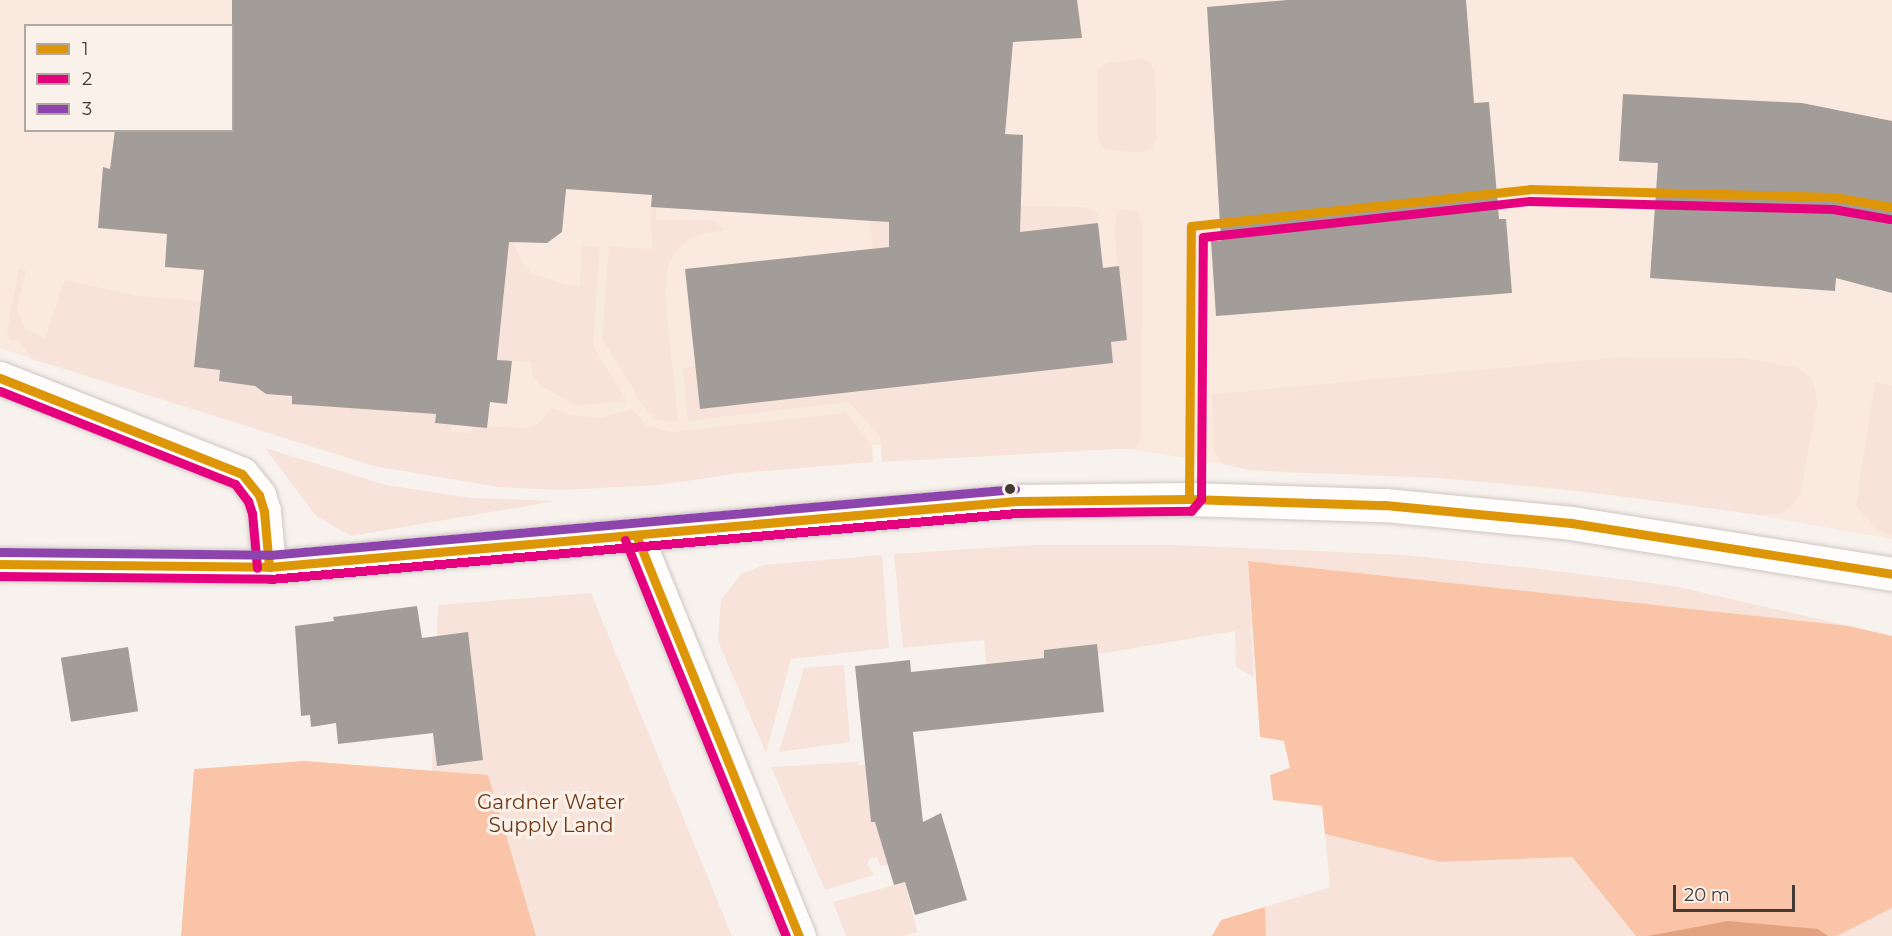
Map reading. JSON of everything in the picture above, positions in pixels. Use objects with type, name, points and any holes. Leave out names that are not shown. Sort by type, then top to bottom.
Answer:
[{"type":"street","points":[[0,378],[242,474],[259,495],[264,511],[269,567]]},
{"type":"street","points":[[0,564],[269,567],[1016,501],[1292,500],[1571,522],[1892,574]]},
{"type":"street","points":[[636,535],[799,936]]},
{"type":"shaded area","points":[[0,0],[1892,0],[1892,539],[1682,502],[1441,478],[1275,472],[1129,449],[872,445],[442,474],[32,359],[0,348]]},
{"type":"shaded area","points":[[1248,561],[1849,626],[1892,636],[1892,908],[1837,936],[1636,936],[1572,857],[1440,862],[1325,834],[1322,806],[1273,800],[1270,775],[1290,768],[1284,741],[1260,737]]},
{"type":"shaded area","points":[[304,761],[488,775],[536,936],[181,936],[194,769]]},
{"type":"shaded area","points":[[1265,907],[1266,936],[1212,936],[1221,920]]},
{"type":"shaded area","points":[[1728,921],[1818,929],[1828,936],[1648,936]]},
{"type":"green space","points":[[1143,59],[1151,63],[1155,73],[1156,138],[1152,148],[1142,153],[1104,149],[1098,140],[1097,70],[1107,63]]},
{"type":"green space","points":[[879,204],[1088,207],[1097,213],[1098,223],[873,248],[869,216]]},
{"type":"green space","points":[[651,207],[656,207],[656,220],[713,220],[725,230],[697,235],[685,243],[673,254],[668,268],[665,294],[678,421],[658,420],[646,410],[602,338],[609,246],[652,249]]},
{"type":"green space","points":[[1123,209],[1139,212],[1143,228],[1141,437],[1136,448],[882,462],[880,436],[849,402],[688,421],[683,368],[696,366],[1113,363],[1111,342],[1127,339],[1114,230],[1117,211]]},
{"type":"green space","points":[[475,223],[513,242],[522,262],[533,274],[567,285],[580,285],[582,246],[600,247],[593,346],[627,402],[575,405],[540,385],[533,376],[531,362],[497,360],[505,285],[481,283]]},
{"type":"green space","points":[[19,269],[26,271],[16,310],[26,329],[45,338],[65,280],[138,296],[201,301],[194,367],[220,370],[219,381],[259,386],[266,394],[436,414],[435,423],[451,425],[451,431],[472,433],[472,426],[526,428],[538,424],[552,408],[571,415],[599,418],[632,409],[647,426],[670,432],[846,413],[872,445],[873,462],[740,473],[659,485],[561,490],[498,487],[374,466],[32,359],[18,340],[10,341],[7,331]]},
{"type":"green space","points":[[1620,357],[1744,358],[1798,368],[1808,376],[1815,387],[1817,404],[1800,494],[1790,507],[1781,514],[1760,515],[1566,489],[1441,478],[1248,470],[1223,464],[1214,452],[1212,394]]},
{"type":"green space","points":[[1875,382],[1892,386],[1892,536],[1877,529],[1856,506]]},
{"type":"green space","points":[[265,448],[386,485],[472,498],[556,501],[351,536],[316,516]]},
{"type":"green space","points":[[1033,545],[1176,545],[1404,555],[1674,586],[1849,626],[1248,561],[1254,677],[1236,667],[1235,631],[1098,654],[1096,645],[1044,650],[1044,658],[986,664],[984,640],[903,648],[894,554]]},
{"type":"green space","points":[[882,555],[889,648],[791,659],[766,753],[718,641],[721,600],[741,574],[764,565]]},
{"type":"green space","name":"Gardner Water Supply Land","points":[[591,593],[732,936],[426,936],[438,605]]},
{"type":"green space","points":[[844,665],[850,742],[779,752],[804,668]]},
{"type":"green space","points":[[858,762],[859,765],[865,765],[871,822],[903,818],[897,863],[880,866],[877,857],[869,859],[867,865],[874,875],[825,890],[771,767]]},
{"type":"green space","points":[[1325,834],[1440,862],[1572,857],[1636,936],[1266,936],[1265,907],[1330,887]]},
{"type":"green space","points":[[905,882],[917,932],[904,936],[846,936],[833,902]]},
{"type":"green space","points":[[1892,908],[1892,936],[1837,936]]},
{"type":"building","points":[[232,0],[1077,0],[1082,38],[1013,42],[1005,134],[1023,135],[1020,232],[1098,223],[1103,268],[1119,266],[1127,340],[1111,342],[1113,363],[700,409],[685,269],[889,247],[889,222],[651,207],[652,195],[566,189],[562,232],[547,243],[509,242],[497,360],[512,361],[507,404],[490,402],[487,428],[435,423],[436,414],[292,404],[292,396],[266,394],[255,386],[219,381],[220,370],[194,367],[204,270],[165,267],[167,234],[98,228],[103,167],[110,169],[115,132],[234,132],[234,24],[232,24]]},
{"type":"building","points":[[1287,0],[1466,0],[1474,103],[1489,102],[1499,219],[1506,219],[1512,293],[1216,316],[1211,241],[1221,241],[1207,7]]},
{"type":"building","points":[[1623,94],[1802,103],[1892,121],[1892,293],[1836,278],[1835,291],[1650,278],[1658,163],[1619,161]]},
{"type":"building","points":[[417,606],[422,638],[468,632],[483,760],[437,766],[433,733],[338,744],[336,723],[311,727],[310,715],[301,716],[295,626],[334,621],[333,617]]},
{"type":"building","points":[[1097,644],[1104,712],[913,732],[923,822],[941,813],[967,900],[915,915],[905,882],[894,885],[875,822],[871,822],[855,666],[910,660],[911,672],[1044,658],[1044,650]]},
{"type":"building","points":[[128,647],[138,711],[71,722],[61,658]]},
{"type":"transit line","name":"1","points":[[1189,499],[1191,226],[1530,189],[1834,197],[1892,207]]},
{"type":"transit line","name":"2","points":[[0,576],[270,579],[1017,513],[1191,511],[1201,499],[1203,237],[1530,201],[1833,209],[1890,219]]},
{"type":"transit line","name":"1","points":[[0,378],[242,474],[259,495],[264,511],[269,567]]},
{"type":"transit line","name":"2","points":[[0,391],[235,484],[248,501],[252,513],[257,568]]},
{"type":"transit line","name":"3","points":[[0,552],[269,555],[1015,489]]},
{"type":"transit line","name":"1","points":[[0,564],[269,567],[1016,501],[1189,499],[1385,505],[1571,523],[1892,574]]},
{"type":"transit line","name":"1","points":[[636,535],[799,936]]},
{"type":"transit line","name":"2","points":[[625,540],[786,936]]}]
